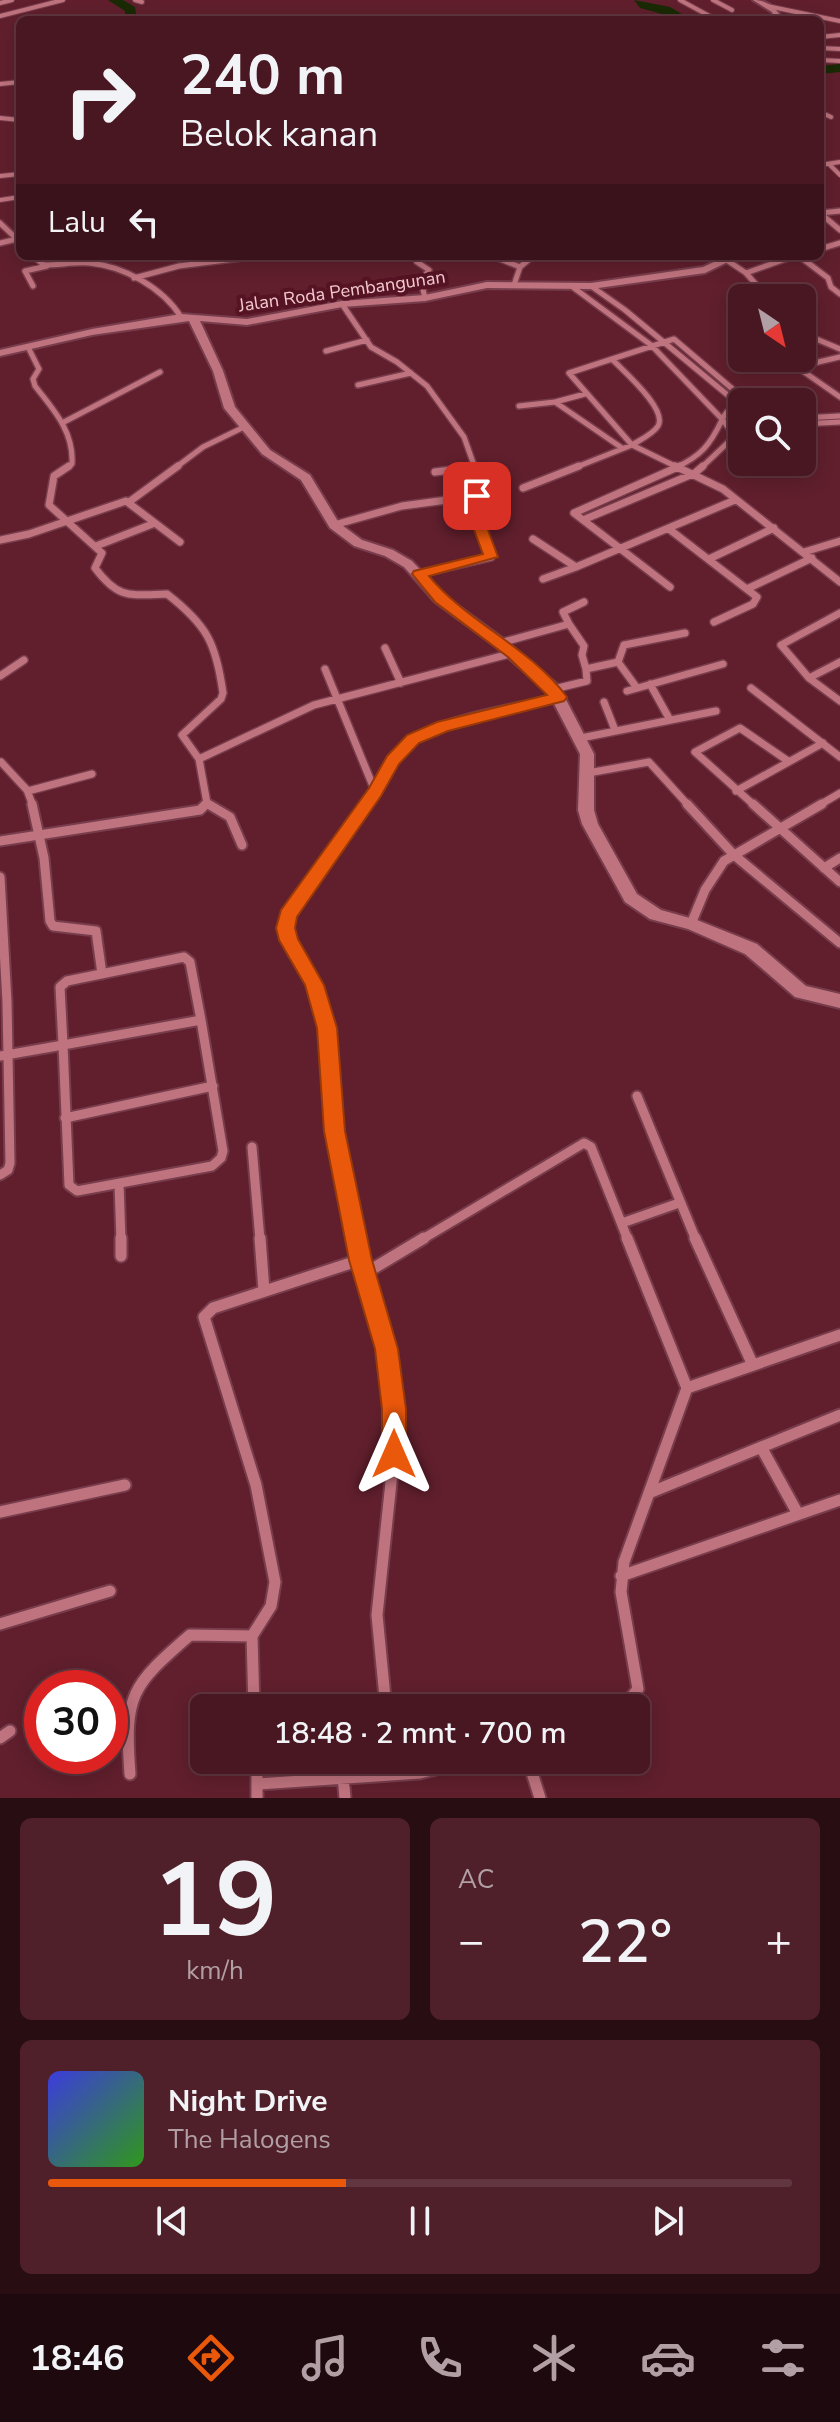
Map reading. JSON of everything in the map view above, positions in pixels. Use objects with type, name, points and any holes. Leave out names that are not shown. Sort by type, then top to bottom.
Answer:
[{"type":"street","points":[[0,3],[12,0]]},
{"type":"street","points":[[0,16],[63,0]]},
{"type":"street","points":[[135,0],[142,2]]},
{"type":"street","points":[[680,0],[709,16]]},
{"type":"street","points":[[713,0],[732,10]]},
{"type":"street","points":[[757,0],[775,11],[777,16]]},
{"type":"street","points":[[767,6],[816,16]]},
{"type":"street","points":[[824,114],[831,117]]},
{"type":"street","points":[[824,165],[840,162]]},
{"type":"street","points":[[829,164],[840,175]]},
{"type":"street","points":[[824,216],[840,230]]},
{"type":"street","points":[[0,223],[16,237]]},
{"type":"street","points":[[37,260],[48,265],[90,263],[134,278],[163,294],[187,318],[218,371],[230,408],[244,427],[266,452],[306,478],[334,525],[358,543],[398,557],[419,574],[440,599],[513,653],[556,693],[587,754],[586,810],[590,824],[621,883],[643,909],[691,924],[751,949],[801,992],[840,1001]]},
{"type":"street","points":[[134,278],[179,266],[226,260]]},
{"type":"street","points":[[503,260],[520,267]]},
{"type":"street","points":[[514,285],[520,267],[528,260]]},
{"type":"street","name":"Jalan Roda Pembangunan","points":[[0,353],[187,318],[247,322],[342,304],[425,298],[478,286],[574,288],[705,270],[730,260]]},
{"type":"street","points":[[733,260],[756,284]]},
{"type":"street","points":[[746,273],[784,260]]},
{"type":"street","points":[[802,260],[828,278],[831,287],[840,294]]},
{"type":"street","points":[[417,262],[429,270],[421,281],[425,298]]},
{"type":"street","points":[[33,286],[25,271],[48,265]]},
{"type":"street","points":[[591,286],[728,396]]},
{"type":"street","points":[[574,288],[651,345],[728,427]]},
{"type":"street","points":[[342,304],[371,347],[411,373],[440,401],[464,437],[475,467],[480,527],[491,557],[419,574]]},
{"type":"street","points":[[816,339],[840,349]]},
{"type":"street","points":[[326,351],[367,340]]},
{"type":"street","points":[[732,388],[677,340],[651,345],[569,373],[632,445],[695,473],[774,528],[840,582]]},
{"type":"street","points":[[827,343],[840,341]]},
{"type":"street","points":[[28,347],[39,369],[33,379],[35,386],[64,422],[73,460],[54,476],[48,502],[102,553],[95,568],[117,594],[138,598],[167,594],[197,618],[216,646],[223,693],[221,699],[182,735],[199,759],[207,803],[230,817],[242,845]]},
{"type":"street","points":[[840,357],[797,367],[840,397]]},
{"type":"street","points":[[523,488],[632,445],[657,428],[660,420],[654,403],[611,358]]},
{"type":"street","points":[[64,422],[160,372]]},
{"type":"street","points":[[358,385],[411,373]]},
{"type":"street","points":[[519,406],[555,402],[585,394]]},
{"type":"street","points":[[555,402],[622,448]]},
{"type":"street","points":[[670,587],[575,512],[680,467],[708,448],[728,412]]},
{"type":"street","points":[[816,417],[840,416]]},
{"type":"street","points":[[816,423],[840,422]]},
{"type":"street","points":[[0,540],[129,502],[203,447],[244,427]]},
{"type":"street","points":[[583,520],[695,473],[728,444]]},
{"type":"street","points":[[708,448],[720,452]]},
{"type":"street","points":[[435,472],[475,467]]},
{"type":"street","points":[[334,525],[402,506],[477,496]]},
{"type":"street","points":[[543,579],[622,550],[735,500]]},
{"type":"street","points":[[129,502],[180,542]]},
{"type":"street","points":[[96,546],[155,523]]},
{"type":"street","points":[[709,559],[774,528]]},
{"type":"street","points":[[669,529],[757,597],[757,601],[714,622]]},
{"type":"street","points":[[533,539],[576,567]]},
{"type":"street","points":[[804,552],[840,541]]},
{"type":"street","points":[[749,588],[812,558]]},
{"type":"street","points":[[385,1694],[377,1615],[394,1454],[394,1409],[387,1349],[360,1260],[335,1131],[327,1028],[314,985],[285,928],[288,915],[375,791],[393,760],[413,739],[587,681],[582,655],[584,646],[563,612],[584,602]]},
{"type":"street","points":[[840,613],[781,643],[809,678],[840,701]]},
{"type":"street","points":[[500,643],[569,624]]},
{"type":"street","points":[[618,662],[624,645],[685,633]]},
{"type":"street","points":[[385,648],[401,683]]},
{"type":"street","points":[[199,759],[296,711],[513,653]]},
{"type":"street","points":[[0,676],[24,660]]},
{"type":"street","points":[[586,669],[618,662]]},
{"type":"street","points":[[618,662],[637,688]]},
{"type":"street","points":[[809,678],[840,662]]},
{"type":"street","points":[[627,691],[723,664]]},
{"type":"street","points":[[0,667],[11,667]]},
{"type":"street","points":[[325,669],[375,791]]},
{"type":"street","points":[[650,684],[670,720]]},
{"type":"street","points":[[751,688],[840,757]]},
{"type":"street","points":[[604,702],[615,730]]},
{"type":"street","points":[[581,738],[716,711]]},
{"type":"street","points":[[788,761],[740,728],[696,750],[696,755],[840,882]]},
{"type":"street","points":[[736,791],[823,743]]},
{"type":"street","points":[[588,773],[647,761],[734,855],[840,943]]},
{"type":"street","points":[[1,762],[6,773],[28,791],[50,921],[53,926],[96,931],[102,974]]},
{"type":"street","points":[[28,791],[92,774]]},
{"type":"street","points":[[691,924],[718,867],[840,793]]},
{"type":"street","points":[[0,848],[0,840],[200,810],[207,803]]},
{"type":"street","points":[[824,868],[840,858]]},
{"type":"street","points":[[0,877],[5,1114],[10,1163],[8,1170],[0,1175]]},
{"type":"street","points":[[179,957],[188,959],[201,1020],[223,1151],[217,1163],[119,1184],[77,1191],[70,1188],[60,987],[67,981],[179,957]]},
{"type":"street","points":[[3,1055],[201,1020]]},
{"type":"street","points":[[65,1118],[213,1086]]},
{"type":"street","points":[[637,1096],[679,1203],[752,1363]]},
{"type":"street","points":[[364,1274],[580,1144],[591,1147],[687,1388],[621,1576],[638,1689],[634,1694]]},
{"type":"street","points":[[252,1147],[264,1291]]},
{"type":"street","points":[[119,1184],[121,1256]]},
{"type":"street","points":[[622,1223],[679,1203]]},
{"type":"street","points":[[254,1694],[252,1636],[271,1606],[275,1582],[256,1485],[204,1317],[213,1308],[360,1260]]},
{"type":"street","points":[[687,1388],[840,1335]]},
{"type":"street","points":[[649,1493],[840,1415]]},
{"type":"street","points":[[761,1447],[798,1514]]},
{"type":"street","points":[[0,1512],[125,1485]]},
{"type":"street","points":[[621,1576],[840,1500]]},
{"type":"street","points":[[0,1624],[110,1591]]},
{"type":"street","points":[[130,1774],[127,1712],[131,1695],[139,1682],[190,1635],[252,1636]]},
{"type":"street","points":[[258,1791],[354,1774]]},
{"type":"street","points":[[532,1774],[540,1798]]},
{"type":"street","points":[[343,1776],[345,1798]]},
{"type":"waterway","points":[[114,0],[131,9],[131,16]]},
{"type":"waterway","points":[[640,0],[644,6],[666,9],[679,16]]},
{"type":"waterway","points":[[824,70],[840,68]]},
{"type":"route","points":[[394,1454],[394,1409],[387,1349],[360,1260],[335,1131],[327,1028],[314,985],[285,928],[288,915],[316,873],[339,845],[393,760],[413,739],[443,726],[559,697],[513,653],[433,593],[419,574],[491,557],[480,527],[477,496]]}]
